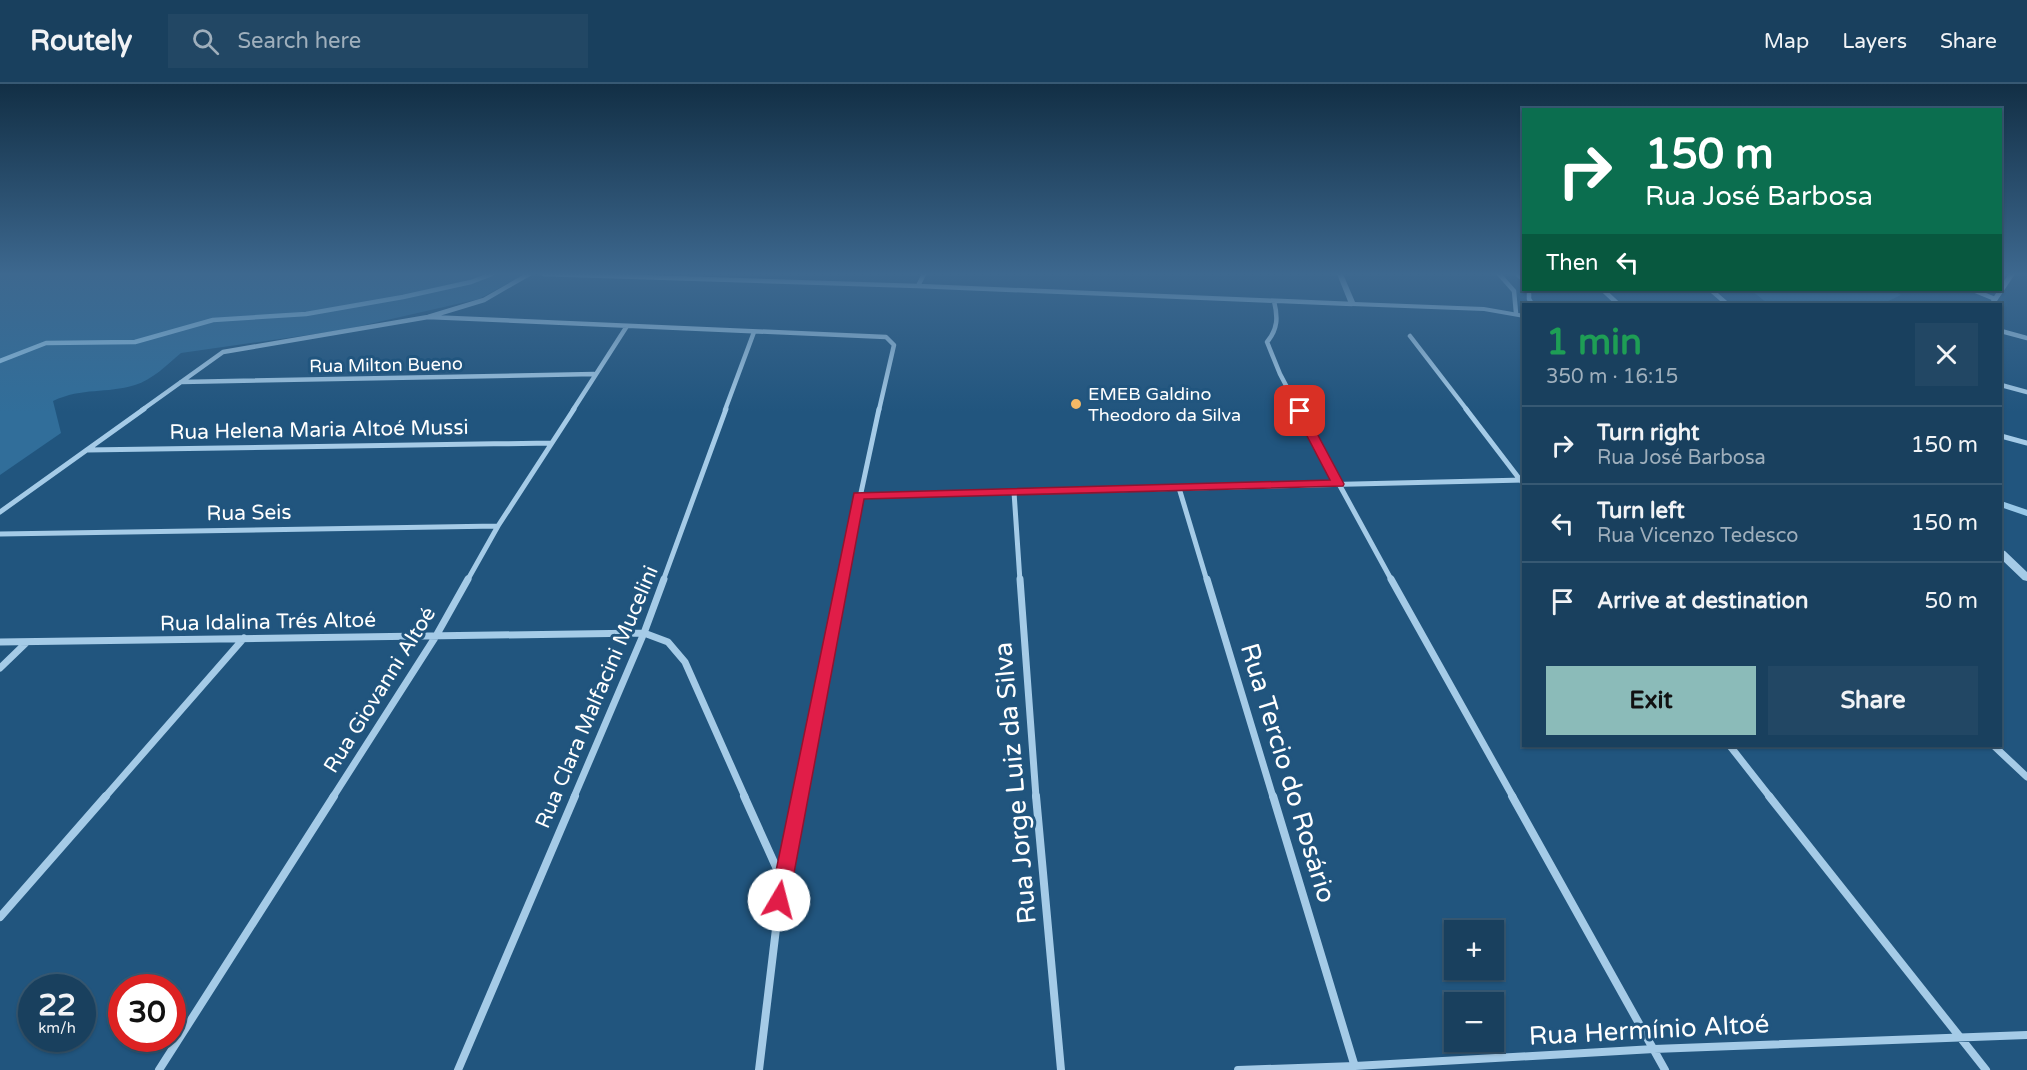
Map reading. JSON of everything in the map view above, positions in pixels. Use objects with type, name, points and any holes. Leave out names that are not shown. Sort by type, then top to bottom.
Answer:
[{"type":"street","points":[[0,512],[215,356],[241,347],[409,320]]},
{"type":"street","points":[[488,320],[874,335],[886,337],[894,345],[859,496],[782,879],[759,1070]]},
{"type":"street","points":[[1278,320],[1277,331],[1267,342],[1269,350],[1338,484],[1665,1070]]},
{"type":"street","name":"Rua Giovanni Altoé","points":[[159,1070],[435,636],[498,526],[594,374],[627,327]]},
{"type":"street","points":[[2002,331],[2027,338]]},
{"type":"street","name":"Rua Clara Malfacini Mucelini","points":[[458,1070],[644,633],[754,332]]},
{"type":"street","points":[[1410,336],[1522,481]]},
{"type":"street","name":"Rua Milton Bueno","points":[[179,382],[594,374]]},
{"type":"street","points":[[2002,385],[2027,392]]},
{"type":"street","points":[[2002,436],[2027,443]]},
{"type":"street","name":"Rua Helena Maria Altoé Mussi","points":[[87,450],[551,443]]},
{"type":"street","points":[[859,496],[1338,484],[1522,482]]},
{"type":"street","name":"Rua Tercio do Rosário","points":[[1179,488],[1356,1068]]},
{"type":"street","name":"Rua Jorge Luiz da Silva","points":[[1014,492],[1035,786],[1061,1070]]},
{"type":"street","name":"Rua Seis","points":[[0,534],[498,526]]},
{"type":"street","points":[[2002,553],[2027,578]]},
{"type":"street","points":[[644,633],[663,637],[675,646],[685,662],[782,879]]},
{"type":"street","name":"Rua Idalina Trés Altoé","points":[[0,642],[644,633]]},
{"type":"street","points":[[0,917],[244,638]]},
{"type":"street","points":[[0,668],[28,642]]},
{"type":"street","points":[[1731,747],[1986,1070]]},
{"type":"street","points":[[1995,747],[2027,777]]},
{"type":"street","name":"Rua Hermínio Altoé","points":[[1238,1070],[1356,1068],[1654,1049],[2027,1035]]},
{"type":"shaded area","points":[[0,320],[387,320],[343,330],[181,353],[159,372],[141,383],[124,388],[74,394],[53,401],[61,433],[0,475]]},
{"type":"waterway","points":[[0,361],[46,343],[135,342],[213,320]]},
{"type":"waterway","points":[[2002,504],[2027,513]]},
{"type":"place","name":"EMEB Galdino Theodoro da Silva","points":[[1076,404]]},
{"type":"route","points":[[779,900],[859,496],[1338,484],[1300,411]]}]
